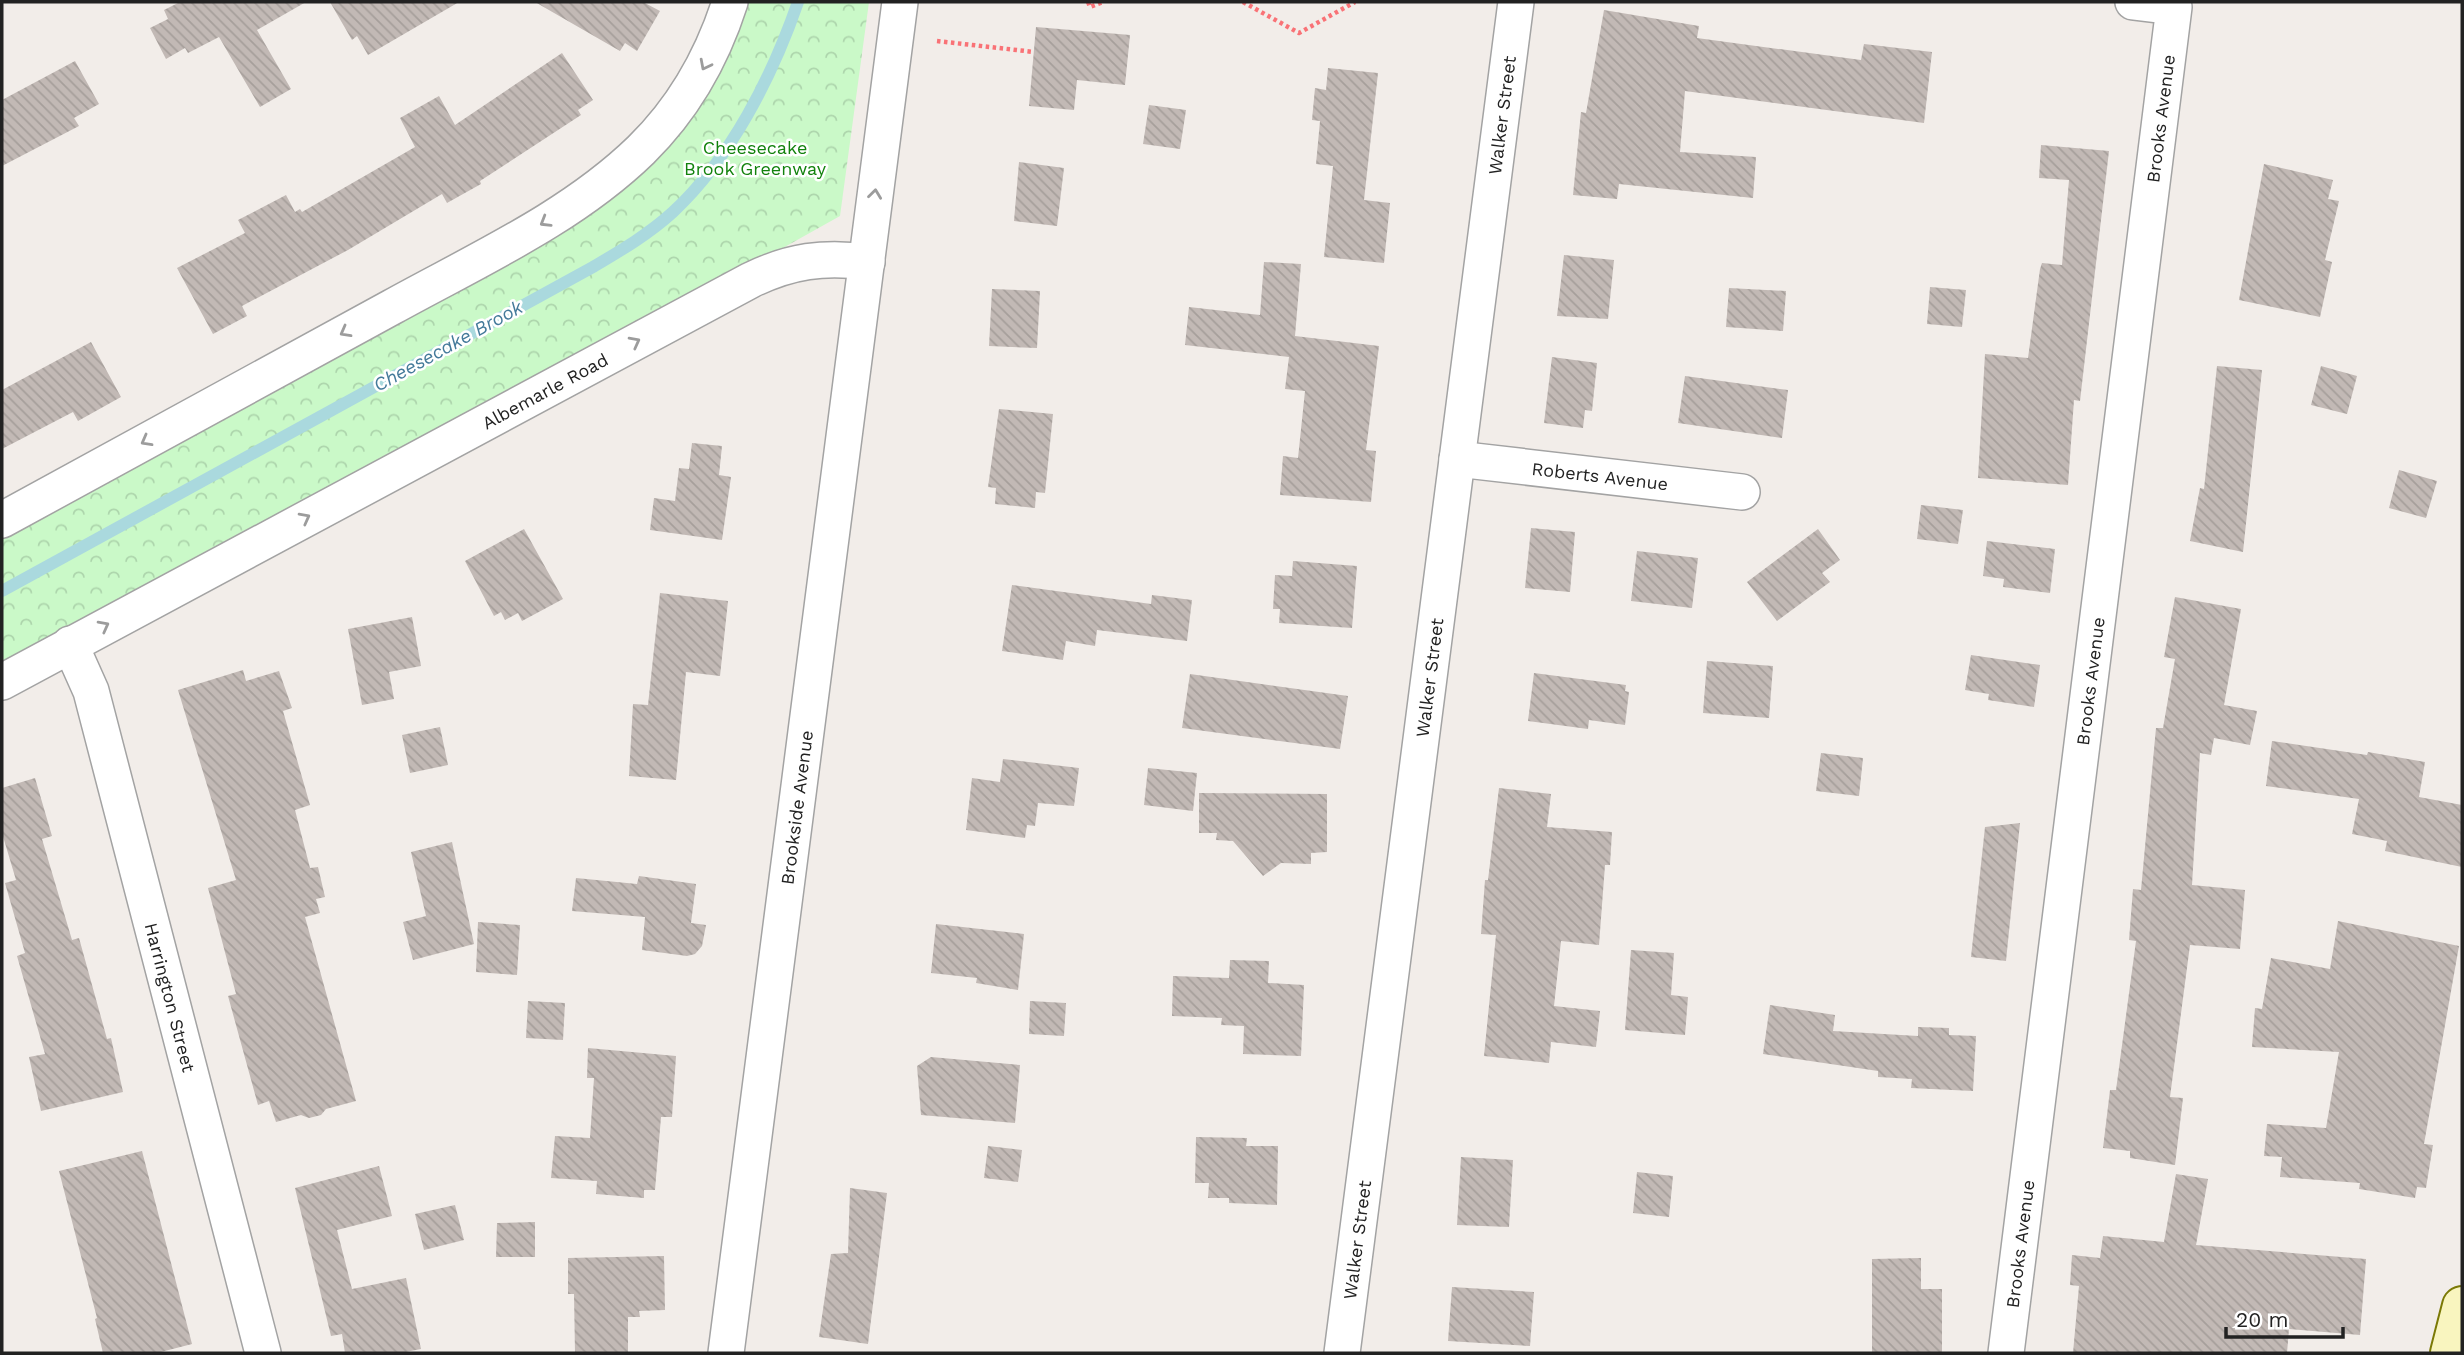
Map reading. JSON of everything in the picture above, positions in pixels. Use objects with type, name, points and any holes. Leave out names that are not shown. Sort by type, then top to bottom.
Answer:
[{"type":"street","points":[[2,520],[522,236],[605,182],[656,135],[685,99],[708,60],[730,2]]},
{"type":"street","points":[[867,262],[900,2]]},
{"type":"street","name":"Walker Street","points":[[1342,1353],[1516,2]]},
{"type":"street","name":"Brooks Avenue","points":[[2006,1353],[2174,7],[2133,2]]},
{"type":"street","name":"Albemarle Road","points":[[2,682],[751,279],[784,265],[816,258],[867,262]]},
{"type":"street","name":"Brookside Avenue","points":[[726,1353],[867,262]]},
{"type":"street","name":"Roberts Avenue","points":[[1457,459],[1742,492]]},
{"type":"street","name":"Harrington Street","points":[[69,644],[91,691],[262,1353]]},
{"type":"street","points":[[2450,1353],[2462,1306]]},
{"type":"path","points":[[1088,2],[1090,7],[1103,2]]},
{"type":"path","points":[[1243,2],[1298,33],[1354,2]]},
{"type":"path","points":[[937,41],[1034,52]]},
{"type":"green space","name":"Cheesecake Brook Greenway","points":[[727,2],[869,2],[840,216],[2,685],[2,519],[623,166]]},
{"type":"building","points":[[180,2],[306,2],[257,30],[291,89],[260,107],[219,37],[188,53],[185,48],[166,59],[150,28],[168,19],[164,10]]},
{"type":"building","points":[[330,2],[459,2],[368,55],[357,36],[352,40]]},
{"type":"building","points":[[535,2],[643,2],[660,11],[637,51],[625,43],[620,51]]},
{"type":"building","points":[[1604,10],[1699,26],[1697,38],[1861,60],[1864,44],[1932,52],[1924,123],[1685,91],[1680,152],[1756,157],[1753,198],[1619,184],[1617,199],[1573,195],[1581,112],[1586,113]]},
{"type":"building","points":[[1036,27],[1130,35],[1125,85],[1077,80],[1074,110],[1029,106]]},
{"type":"building","points":[[562,53],[593,100],[578,110],[581,115],[480,181],[481,184],[447,203],[442,194],[348,250],[242,306],[247,316],[213,334],[177,268],[245,233],[238,220],[286,195],[295,212],[300,209],[302,212],[415,147],[400,118],[439,96],[455,125]]},
{"type":"building","points":[[75,61],[99,104],[74,118],[79,126],[2,166],[2,100]]},
{"type":"building","points":[[1328,68],[1378,73],[1364,200],[1390,203],[1384,263],[1324,257],[1333,166],[1316,164],[1320,121],[1312,120],[1315,88],[1326,90]]},
{"type":"building","points":[[1149,105],[1186,110],[1180,149],[1143,144]]},
{"type":"building","points":[[2041,145],[2109,151],[2080,401],[2074,400],[2068,485],[1978,478],[1985,354],[2028,358],[2042,263],[2062,265],[2069,180],[2039,178]]},
{"type":"building","points":[[1019,162],[1064,168],[1057,226],[1014,221]]},
{"type":"building","points":[[2264,164],[2333,180],[2328,199],[2339,201],[2325,260],[2332,262],[2320,317],[2239,300]]},
{"type":"building","points":[[1564,255],[1614,260],[1608,319],[1557,316]]},
{"type":"building","points":[[1264,262],[1301,264],[1295,336],[1379,346],[1366,450],[1376,451],[1371,502],[1280,495],[1283,456],[1298,458],[1305,391],[1285,389],[1289,357],[1185,345],[1189,307],[1260,315]]},
{"type":"building","points":[[1930,287],[1966,290],[1962,327],[1927,324]]},
{"type":"building","points":[[1729,288],[1786,291],[1783,331],[1726,327]]},
{"type":"building","points":[[992,289],[1040,291],[1037,348],[989,346]]},
{"type":"building","points":[[91,342],[121,397],[78,421],[73,412],[2,449],[2,390]]},
{"type":"building","points":[[1552,357],[1597,363],[1592,411],[1585,410],[1583,428],[1544,423]]},
{"type":"building","points":[[2217,366],[2262,370],[2243,552],[2190,541],[2200,488],[2204,489]]},
{"type":"building","points":[[2321,366],[2357,376],[2347,414],[2311,405]]},
{"type":"building","points":[[1685,376],[1788,390],[1782,438],[1678,423]]},
{"type":"building","points":[[999,409],[1053,414],[1045,493],[1036,492],[1035,508],[995,504],[996,488],[988,487]]},
{"type":"building","points":[[692,443],[722,446],[719,475],[731,477],[722,540],[650,530],[654,498],[675,501],[679,468],[689,469]]},
{"type":"building","points":[[2399,470],[2437,481],[2426,518],[2389,508]]},
{"type":"building","points":[[1921,505],[1963,510],[1958,544],[1917,539]]},
{"type":"building","points":[[1531,528],[1575,532],[1570,592],[1525,588]]},
{"type":"building","points":[[524,529],[563,599],[522,621],[518,613],[505,620],[501,612],[494,616],[465,561]]},
{"type":"building","points":[[1818,529],[1840,560],[1822,573],[1830,582],[1777,621],[1747,582]]},
{"type":"building","points":[[1987,541],[2055,549],[2050,593],[2003,587],[2004,579],[1983,576]]},
{"type":"building","points":[[1637,551],[1698,558],[1692,608],[1631,601]]},
{"type":"building","points":[[1293,561],[1357,566],[1352,628],[1279,623],[1280,609],[1273,609],[1275,575],[1292,576]]},
{"type":"building","points":[[1012,585],[1151,604],[1152,595],[1192,600],[1187,641],[1097,630],[1095,646],[1066,641],[1063,660],[1002,651]]},
{"type":"building","points":[[660,593],[728,601],[720,676],[686,672],[676,780],[629,776],[633,704],[648,705]]},
{"type":"building","points":[[2175,597],[2241,609],[2224,705],[2257,711],[2250,745],[2214,738],[2211,755],[2200,753],[2192,885],[2245,890],[2240,949],[2190,945],[2170,1097],[2183,1098],[2175,1165],[2130,1158],[2130,1151],[2103,1148],[2110,1090],[2116,1090],[2136,941],[2129,940],[2133,889],[2141,890],[2156,728],[2163,728],[2175,659],[2164,657]]},
{"type":"building","points":[[412,617],[421,666],[389,672],[394,699],[362,705],[348,629]]},
{"type":"building","points":[[1971,655],[2040,665],[2034,707],[1988,700],[1989,694],[1965,690]]},
{"type":"building","points":[[1707,661],[1773,666],[1769,718],[1703,713]]},
{"type":"building","points":[[243,670],[246,681],[279,671],[292,708],[283,711],[310,805],[295,810],[310,868],[318,867],[325,897],[316,899],[320,913],[305,917],[356,1101],[326,1109],[321,1115],[309,1118],[301,1115],[276,1122],[269,1101],[258,1105],[228,996],[236,994],[208,888],[236,880],[178,690]]},
{"type":"building","points":[[1534,673],[1626,685],[1625,691],[1629,692],[1625,725],[1589,720],[1588,729],[1528,721]]},
{"type":"building","points":[[1190,674],[1348,696],[1340,749],[1182,728]]},
{"type":"building","points":[[440,727],[448,765],[410,773],[402,735]]},
{"type":"building","points":[[2272,741],[2367,755],[2368,752],[2425,762],[2419,797],[2462,805],[2462,867],[2385,851],[2387,841],[2352,834],[2359,799],[2266,786]]},
{"type":"building","points":[[1821,753],[1863,758],[1859,796],[1816,791]]},
{"type":"building","points":[[1003,759],[1079,768],[1074,806],[1038,803],[1035,826],[1027,825],[1025,838],[966,830],[972,778],[1000,782]]},
{"type":"building","points":[[1148,768],[1197,773],[1193,811],[1144,805]]},
{"type":"building","points":[[35,778],[52,836],[42,839],[72,940],[79,938],[107,1039],[111,1038],[123,1092],[41,1111],[29,1057],[45,1054],[17,956],[25,953],[5,883],[16,880],[2,833],[2,788]]},
{"type":"building","points":[[1499,788],[1551,794],[1547,827],[1612,832],[1610,865],[1605,865],[1599,945],[1561,941],[1554,1006],[1600,1011],[1596,1047],[1551,1042],[1549,1063],[1484,1056],[1496,935],[1481,934],[1485,880],[1488,880]]},
{"type":"building","points":[[1199,793],[1327,794],[1327,852],[1311,853],[1311,864],[1281,863],[1263,876],[1233,841],[1216,840],[1217,833],[1199,833]]},
{"type":"building","points":[[2020,823],[2006,961],[1971,957],[1985,827]]},
{"type":"building","points":[[452,842],[474,944],[413,960],[403,922],[426,916],[411,852]]},
{"type":"building","points":[[639,876],[696,884],[691,923],[706,925],[702,946],[695,954],[687,956],[642,950],[645,917],[572,911],[576,878],[637,884]]},
{"type":"building","points":[[2338,921],[2459,946],[2424,1144],[2433,1145],[2426,1188],[2417,1187],[2415,1198],[2359,1189],[2360,1183],[2280,1177],[2282,1157],[2264,1156],[2267,1124],[2326,1128],[2339,1052],[2252,1047],[2255,1008],[2262,1009],[2271,958],[2330,969]]},
{"type":"building","points":[[478,922],[520,925],[517,975],[476,972]]},
{"type":"building","points":[[936,924],[1024,934],[1018,990],[976,983],[977,978],[931,973]]},
{"type":"building","points":[[1631,950],[1674,953],[1671,995],[1688,997],[1685,1035],[1625,1030]]},
{"type":"building","points":[[1230,960],[1269,961],[1268,983],[1304,985],[1301,1056],[1243,1054],[1244,1026],[1221,1025],[1222,1018],[1172,1016],[1173,976],[1229,978]]},
{"type":"building","points":[[528,1001],[565,1003],[563,1040],[526,1038]]},
{"type":"building","points":[[1030,1001],[1066,1003],[1064,1036],[1029,1034]]},
{"type":"building","points":[[1770,1005],[1835,1015],[1833,1031],[1918,1036],[1918,1027],[1949,1028],[1949,1035],[1976,1036],[1973,1091],[1911,1088],[1912,1079],[1878,1077],[1878,1071],[1763,1054]]},
{"type":"building","points":[[588,1048],[676,1056],[672,1117],[661,1117],[655,1190],[644,1190],[644,1198],[596,1194],[597,1181],[551,1178],[555,1136],[590,1138],[594,1078],[587,1078]]},
{"type":"building","points":[[931,1057],[1020,1065],[1015,1123],[921,1115],[917,1066]]},
{"type":"building","points":[[1196,1137],[1247,1138],[1246,1146],[1278,1146],[1277,1205],[1229,1203],[1229,1198],[1208,1198],[1209,1183],[1195,1183]]},
{"type":"building","points":[[988,1146],[1022,1150],[1018,1182],[984,1178]]},
{"type":"building","points":[[142,1151],[192,1344],[157,1353],[103,1353],[95,1319],[97,1318],[59,1171]]},
{"type":"building","points":[[1461,1157],[1513,1160],[1509,1227],[1457,1225]]},
{"type":"building","points":[[379,1166],[392,1216],[337,1230],[352,1289],[406,1278],[421,1349],[400,1353],[345,1353],[342,1334],[331,1336],[295,1188]]},
{"type":"building","points":[[1637,1172],[1673,1176],[1669,1217],[1633,1213]]},
{"type":"building","points":[[2176,1174],[2208,1179],[2196,1245],[2366,1259],[2360,1335],[2289,1329],[2287,1353],[2073,1353],[2079,1286],[2070,1285],[2072,1255],[2100,1258],[2103,1236],[2164,1242]]},
{"type":"building","points":[[850,1188],[887,1193],[868,1344],[819,1337],[831,1254],[848,1253]]},
{"type":"building","points":[[455,1205],[464,1240],[424,1250],[415,1214]]},
{"type":"building","points":[[535,1222],[535,1257],[496,1257],[497,1223]]},
{"type":"building","points":[[664,1256],[665,1310],[639,1311],[640,1317],[628,1317],[628,1353],[575,1353],[574,1294],[568,1294],[568,1258]]},
{"type":"building","points":[[1921,1258],[1921,1289],[1942,1289],[1942,1353],[1872,1353],[1872,1259]]},
{"type":"building","points":[[1452,1287],[1534,1292],[1530,1346],[1448,1341]]},
{"type":"waterway","name":"Cheesecake Brook","points":[[2,591],[593,267],[654,228],[694,191],[731,142],[776,59],[798,2]]}]
